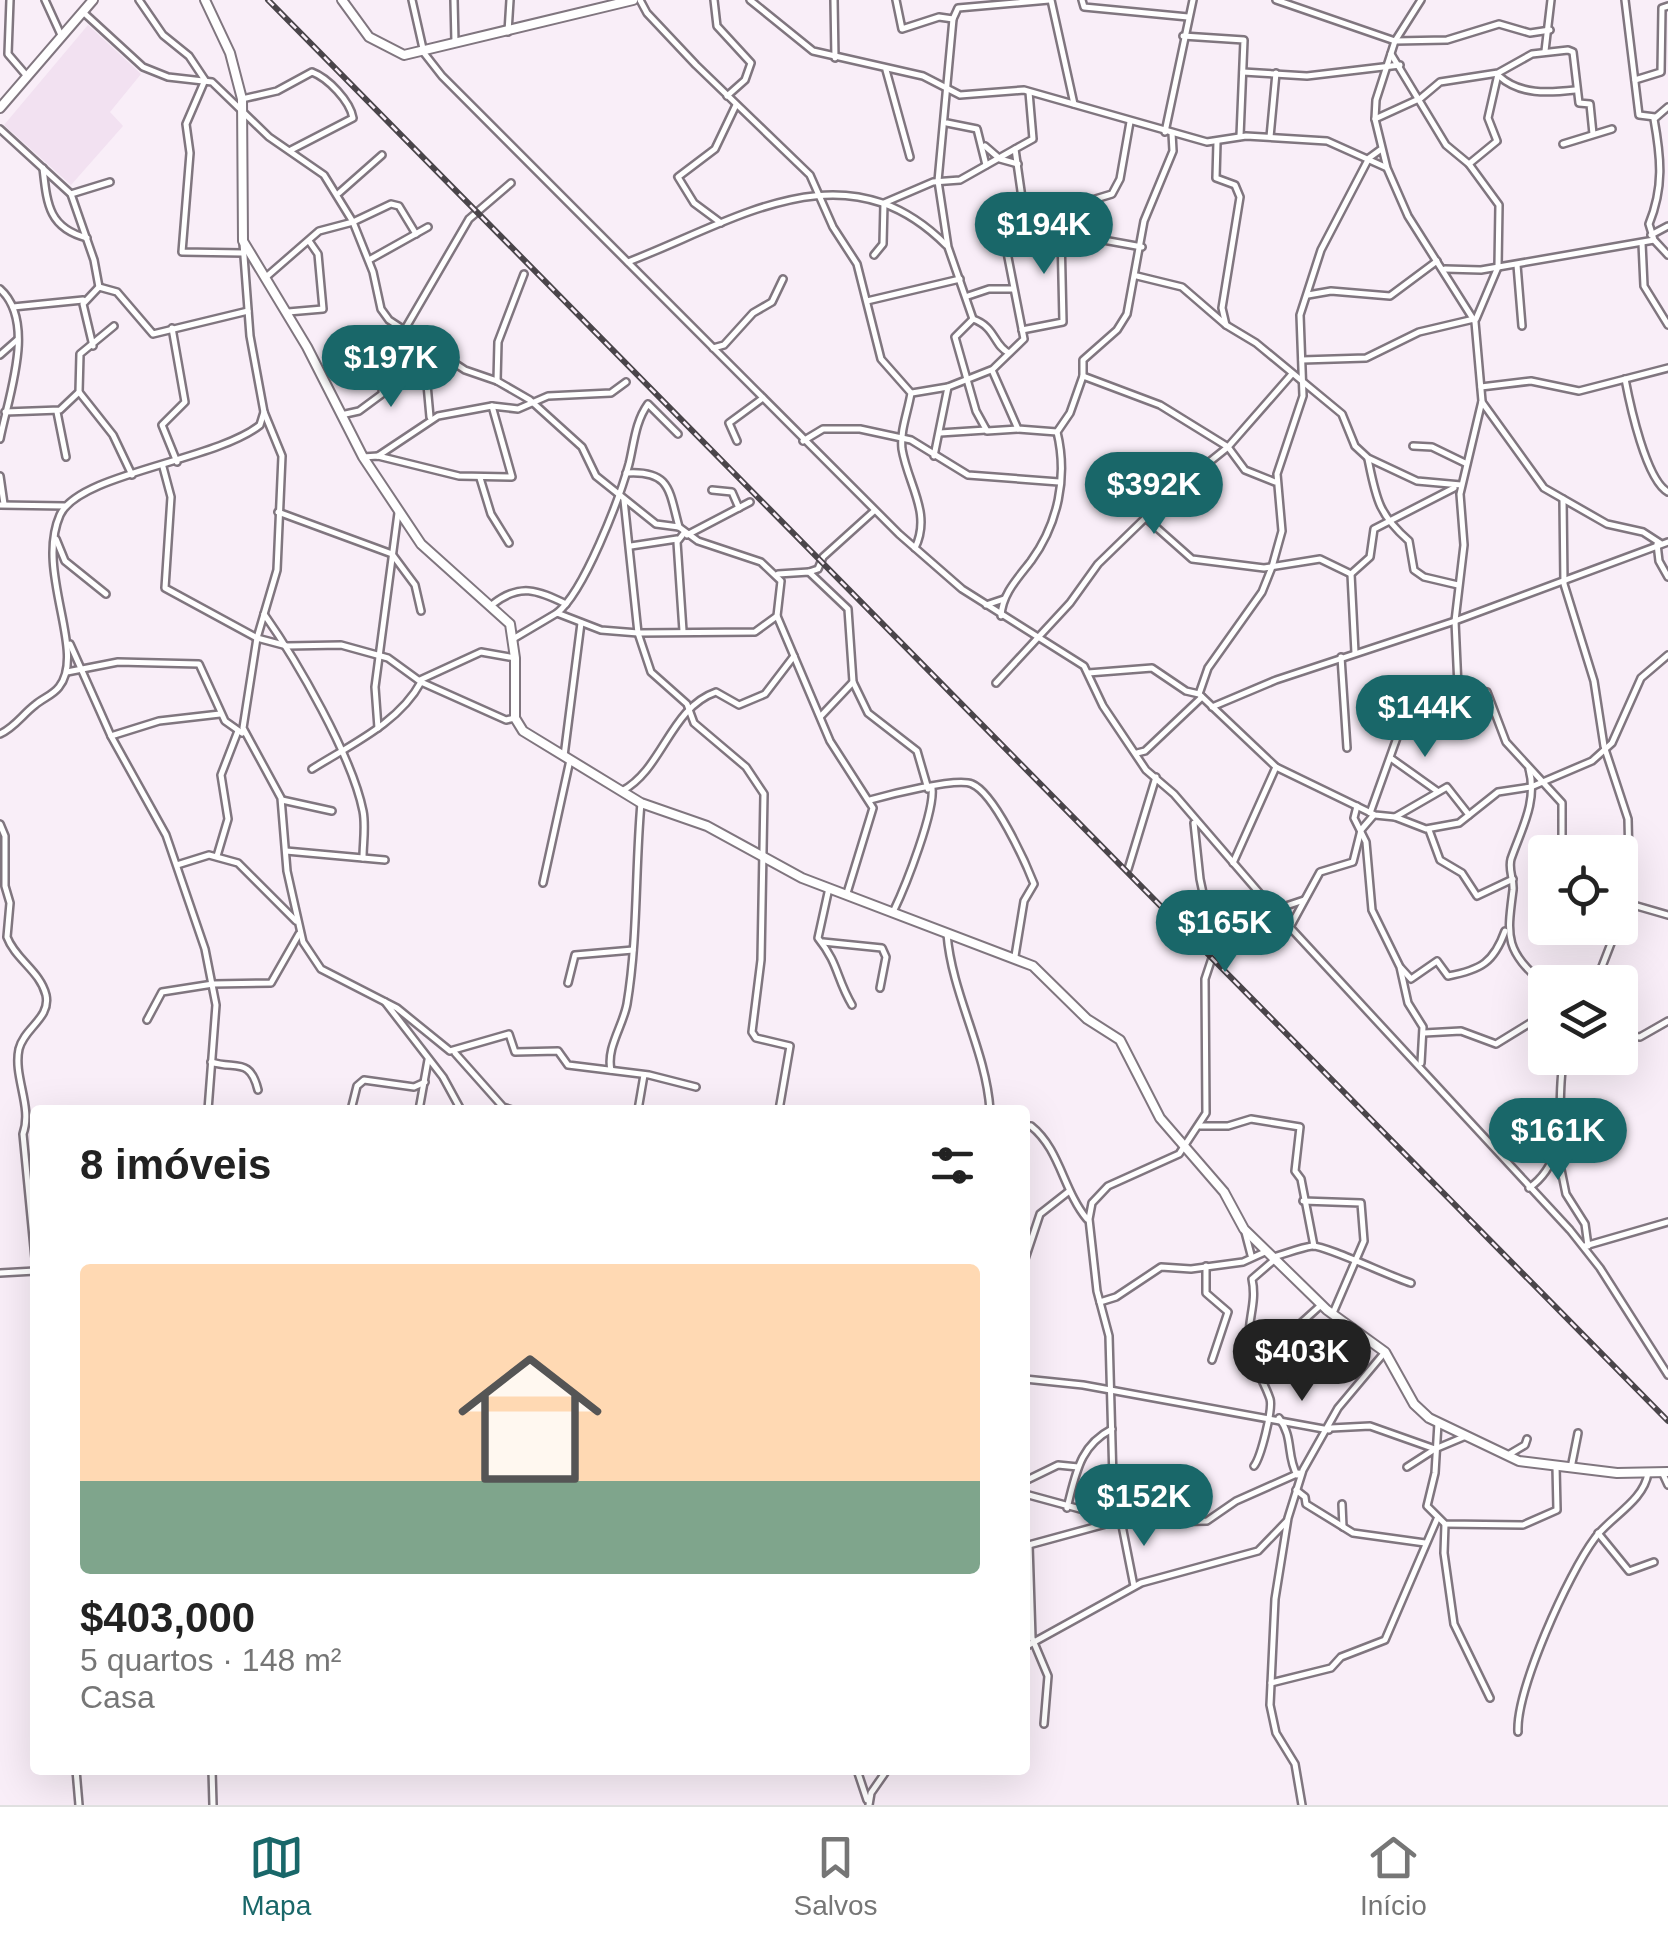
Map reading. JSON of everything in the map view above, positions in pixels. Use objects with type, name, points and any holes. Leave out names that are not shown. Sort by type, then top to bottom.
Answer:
[{"type":"street","points":[[10,0],[8,54],[29,77]]},
{"type":"street","points":[[45,0],[61,35]]},
{"type":"street","points":[[0,108],[93,0]]},
{"type":"street","points":[[139,0],[163,35],[189,56],[205,80],[269,137],[317,168],[338,194],[354,222],[369,260],[381,309],[389,320],[465,370],[497,381],[530,400],[582,446],[596,476],[656,524],[762,562],[778,574],[782,592],[777,616],[846,769],[870,800],[874,815],[847,894]]},
{"type":"street","points":[[206,0],[230,53],[242,99],[243,253],[248,310],[264,412],[282,456],[277,570],[257,638],[241,733],[221,775],[228,820],[216,856]]},
{"type":"street","points":[[342,0],[376,43],[404,55],[632,0]]},
{"type":"street","points":[[412,0],[424,53],[502,141],[628,262],[803,441],[914,548],[1001,616],[1084,666],[1102,706],[1142,763],[1585,1246],[1668,1375]]},
{"type":"street","points":[[454,0],[455,45]]},
{"type":"street","points":[[508,32],[510,0]]},
{"type":"street","points":[[640,0],[647,14],[810,175],[820,192],[833,227],[856,264],[881,358],[910,393],[902,438],[910,486],[924,515],[923,530],[914,548]]},
{"type":"street","points":[[714,0],[717,26],[751,63],[746,80],[727,96]]},
{"type":"street","points":[[750,0],[798,42],[835,58],[923,76],[967,97],[1029,92],[1216,142],[1240,136],[1327,141],[1387,168]]},
{"type":"street","points":[[834,0],[835,58]]},
{"type":"street","points":[[896,0],[902,29],[939,17],[953,19]]},
{"type":"street","points":[[956,0],[938,181],[948,247],[973,319]]},
{"type":"street","points":[[958,8],[1050,0],[1070,70],[1074,106]]},
{"type":"street","points":[[1082,0],[1084,6],[1189,17]]},
{"type":"street","points":[[1001,616],[1004,600],[1053,526],[1059,482],[1057,432],[1070,414],[1083,376],[1082,360],[1124,322],[1146,216],[1173,152],[1168,132],[1183,36],[1193,0]]},
{"type":"street","points":[[1276,0],[1395,42],[1448,40],[1498,24],[1530,34],[1550,30]]},
{"type":"street","points":[[1290,928],[1325,868],[1353,862],[1360,833],[1373,814],[1399,732],[1413,719],[1417,702],[1452,694],[1458,686],[1455,621],[1464,545],[1459,485],[1482,401],[1475,321],[1444,269],[1420,240],[1387,168],[1375,120],[1376,100],[1395,42],[1421,0]]},
{"type":"street","points":[[1545,52],[1551,0]]},
{"type":"street","points":[[1625,0],[1640,115],[1655,117],[1668,107]]},
{"type":"street","points":[[1635,80],[1661,72],[1662,8],[1668,6]]},
{"type":"street","points":[[82,12],[142,67],[178,79],[205,80]]},
{"type":"street","points":[[1183,36],[1244,40],[1240,136]]},
{"type":"street","points":[[1375,120],[1421,98],[1440,82],[1498,74],[1545,52],[1573,52],[1575,90],[1579,103],[1590,104],[1594,134]]},
{"type":"street","points":[[1391,54],[1446,145],[1469,164],[1499,205],[1498,267],[1475,321]]},
{"type":"street","points":[[1243,72],[1308,76],[1400,66]]},
{"type":"street","points":[[886,70],[910,157]]},
{"type":"street","points":[[242,99],[277,91],[312,72],[327,81],[353,110],[353,118],[292,150]]},
{"type":"street","points":[[1270,137],[1276,73]]},
{"type":"street","points":[[1498,74],[1512,87],[1543,94],[1575,90]]},
{"type":"street","points":[[1469,164],[1497,141],[1488,118],[1498,74]]},
{"type":"street","points":[[205,80],[186,124],[190,153],[182,252],[243,253]]},
{"type":"street","points":[[884,203],[938,181],[960,180],[1033,140],[1029,92]]},
{"type":"street","points":[[721,223],[694,202],[678,176],[715,149],[736,105]]},
{"type":"street","points":[[1655,117],[1661,176],[1658,206],[1650,224],[1653,238],[1668,255]]},
{"type":"street","points":[[1024,200],[1079,204],[1112,194],[1120,179],[1130,122]]},
{"type":"street","points":[[946,123],[974,126],[1000,158],[1018,164]]},
{"type":"street","points":[[0,129],[71,194],[87,238],[98,287]]},
{"type":"street","points":[[1563,144],[1612,129]]},
{"type":"street","points":[[1216,142],[1216,178],[1235,184],[1240,197],[1222,308],[1226,325]]},
{"type":"street","points":[[984,143],[987,168]]},
{"type":"street","points":[[1016,149],[1026,226]]},
{"type":"street","points":[[1142,763],[1145,751],[1200,695],[1208,668],[1262,592],[1272,567],[1282,531],[1276,482],[1303,384],[1300,320],[1306,296],[1321,250],[1369,158],[1381,150]]},
{"type":"street","points":[[338,194],[382,155]]},
{"type":"street","points":[[42,165],[50,213],[62,228],[87,238]]},
{"type":"street","points":[[71,194],[110,182]]},
{"type":"street","points":[[405,330],[469,219],[512,183]]},
{"type":"street","points":[[628,262],[721,223],[820,192],[884,203],[919,220],[948,247]]},
{"type":"street","points":[[874,255],[883,244],[884,203]]},
{"type":"street","points":[[266,278],[328,227],[354,222],[394,204],[416,234]]},
{"type":"street","points":[[1018,428],[992,370],[994,363],[1023,343],[1002,236],[1006,228],[1026,226],[1142,247]]},
{"type":"street","points":[[1444,269],[1517,265],[1598,246],[1641,244],[1668,226]]},
{"type":"street","points":[[369,260],[428,228]]},
{"type":"street","points":[[1022,330],[1062,322],[1060,234]]},
{"type":"street","points":[[243,241],[286,312],[363,457],[398,510],[426,549],[493,604],[510,624],[515,658],[515,718],[522,731],[640,803],[698,822],[829,888],[1014,956],[1045,976],[1086,1020],[1120,1040],[1153,1106],[1184,1150],[1224,1192],[1244,1229],[1332,1315],[1385,1352],[1418,1409],[1505,1456],[1571,1468],[1665,1472],[1668,1485]]},
{"type":"street","points":[[286,312],[323,309],[318,254],[310,241]]},
{"type":"street","points":[[1641,244],[1644,286],[1668,326]]},
{"type":"street","points":[[1306,296],[1330,291],[1390,296],[1436,261]]},
{"type":"street","points":[[1517,265],[1522,326]]},
{"type":"street","points":[[497,381],[498,342],[524,274]]},
{"type":"street","points":[[1136,276],[1182,287],[1208,306],[1226,325],[1342,414],[1356,446],[1368,458],[1416,481],[1459,485]]},
{"type":"street","points":[[713,348],[724,345],[757,310],[772,302],[782,279]]},
{"type":"street","points":[[866,301],[960,279]]},
{"type":"street","points":[[98,287],[117,292],[153,334],[248,310]]},
{"type":"street","points":[[13,306],[84,300],[98,287]]},
{"type":"street","points":[[967,296],[990,288],[1014,289]]},
{"type":"street","points":[[0,289],[13,306],[19,358],[0,439]]},
{"type":"street","points":[[84,300],[93,346]]},
{"type":"street","points":[[1208,306],[1222,308]]},
{"type":"street","points":[[973,319],[988,325],[1001,348],[1012,353]]},
{"type":"street","points":[[973,319],[955,337],[966,380],[987,430]]},
{"type":"street","points":[[1302,360],[1366,358],[1420,332],[1475,321]]},
{"type":"street","points":[[114,326],[80,354],[79,392],[114,435],[132,474]]},
{"type":"street","points":[[172,328],[185,402],[162,425],[177,462]]},
{"type":"street","points":[[0,356],[17,340]]},
{"type":"street","points":[[422,341],[430,419]]},
{"type":"street","points":[[342,415],[359,411],[382,394],[384,363]]},
{"type":"street","points":[[1480,388],[1522,381],[1579,391],[1668,368]]},
{"type":"street","points":[[910,393],[948,387],[992,370]]},
{"type":"street","points":[[996,683],[1098,564],[1148,520],[1172,492],[1228,447],[1292,374]]},
{"type":"street","points":[[1083,376],[1160,404],[1228,447],[1244,470],[1276,482]]},
{"type":"street","points":[[1625,379],[1635,433],[1644,446],[1656,483],[1668,492]]},
{"type":"street","points":[[378,456],[430,419],[492,406],[518,408],[530,400],[580,392],[612,393],[626,382]]},
{"type":"street","points":[[934,456],[948,387]]},
{"type":"street","points":[[5,412],[57,412],[79,392]]},
{"type":"street","points":[[736,440],[728,424],[763,398]]},
{"type":"street","points":[[1482,401],[1533,476],[1564,500],[1607,524],[1643,532],[1662,543]]},
{"type":"street","points":[[513,640],[557,613],[579,590],[621,494],[640,416],[648,404],[653,404],[678,434]]},
{"type":"street","points":[[363,457],[378,456],[417,468],[505,479],[513,474],[492,406]]},
{"type":"street","points":[[57,412],[66,457]]},
{"type":"street","points":[[208,1105],[213,984],[166,835],[111,736],[66,637],[54,592],[54,536],[66,506],[86,490],[236,441],[260,425],[264,412]]},
{"type":"street","points":[[1478,426],[1492,420]]},
{"type":"street","points":[[803,441],[830,428],[902,438],[968,475],[1059,482]]},
{"type":"street","points":[[940,434],[1018,428],[1057,432]]},
{"type":"street","points":[[1413,446],[1432,446],[1465,463]]},
{"type":"street","points":[[1368,458],[1385,521],[1409,541],[1416,572],[1458,584]]},
{"type":"street","points":[[163,468],[171,497],[165,588],[257,638],[287,646],[341,645],[380,655],[420,681],[506,720],[515,718]]},
{"type":"street","points":[[626,473],[652,473],[664,481],[683,531]]},
{"type":"street","points":[[0,476],[2,504],[66,506]]},
{"type":"street","points":[[480,478],[492,514],[509,543]]},
{"type":"street","points":[[1351,574],[1368,559],[1372,534],[1385,521],[1434,502],[1459,485]]},
{"type":"street","points":[[712,490],[732,492],[739,508]]},
{"type":"street","points":[[621,494],[631,546],[638,633],[654,678],[688,709],[694,722],[737,758],[761,787],[761,960],[752,1032],[756,1038],[790,1046],[780,1105]]},
{"type":"street","points":[[1564,500],[1564,581],[1594,681],[1604,746],[1628,819],[1629,835]]},
{"type":"street","points":[[683,632],[678,539],[683,531],[750,502]]},
{"type":"street","points":[[378,728],[374,694],[398,510]]},
{"type":"street","points":[[778,574],[818,569],[823,557],[874,510]]},
{"type":"street","points":[[278,512],[392,554],[414,586],[421,611]]},
{"type":"street","points":[[1148,520],[1188,557],[1272,567],[1320,558],[1351,574]]},
{"type":"street","points":[[631,546],[678,539]]},
{"type":"street","points":[[1662,543],[1659,562],[1668,577]]},
{"type":"street","points":[[1212,706],[1662,543]]},
{"type":"street","points":[[55,546],[65,561],[106,594]]},
{"type":"street","points":[[808,572],[851,616],[853,682],[868,712],[917,752],[930,789],[932,812],[894,910]]},
{"type":"street","points":[[1351,574],[1355,654]]},
{"type":"street","points":[[493,604],[510,592],[529,588],[566,605],[578,621],[567,758],[543,883]]},
{"type":"street","points":[[986,605],[1004,600]]},
{"type":"street","points":[[557,613],[638,633],[754,632],[777,616]]},
{"type":"street","points":[[264,614],[287,646],[341,750],[364,814],[363,858]]},
{"type":"street","points":[[0,734],[58,689],[67,672],[66,637]]},
{"type":"street","points":[[312,769],[378,728],[410,702],[420,681],[481,652],[515,658]]},
{"type":"street","points":[[1426,829],[1460,823],[1498,792],[1531,787],[1599,755],[1604,746],[1612,743],[1642,676],[1668,655]]},
{"type":"street","points":[[622,791],[638,778],[688,709],[716,692],[739,704],[756,700],[794,656]]},
{"type":"street","points":[[1341,657],[1348,748]]},
{"type":"street","points":[[67,672],[118,662],[198,664],[222,714],[241,733],[282,800],[300,932],[321,969],[383,1000],[454,1052],[501,1105]]},
{"type":"street","points":[[1088,673],[1152,668],[1186,691],[1200,695],[1276,767],[1373,814],[1395,817],[1426,829],[1433,834],[1440,860],[1462,873],[1478,896],[1512,878]]},
{"type":"street","points":[[821,716],[853,682]]},
{"type":"street","points":[[1458,686],[1488,692],[1506,742],[1563,806],[1562,835]]},
{"type":"street","points":[[111,736],[160,720],[222,714]]},
{"type":"street","points":[[1136,753],[1145,751]]},
{"type":"street","points":[[1599,755],[1607,758]]},
{"type":"street","points":[[1392,759],[1437,792]]},
{"type":"street","points":[[1233,863],[1276,767]]},
{"type":"street","points":[[1400,967],[1411,979],[1436,962],[1448,976],[1482,967],[1493,958],[1506,928],[1511,860],[1526,825],[1529,769]]},
{"type":"street","points":[[1128,869],[1156,778]]},
{"type":"street","points":[[870,800],[972,784],[998,808],[1034,884],[1024,901],[1014,956]]},
{"type":"street","points":[[1395,817],[1437,792],[1452,789],[1469,815]]},
{"type":"street","points":[[282,800],[332,811]]},
{"type":"street","points":[[611,1070],[610,1056],[627,1004],[640,803]]},
{"type":"street","points":[[1356,806],[1354,818],[1366,842],[1372,910],[1400,967],[1408,1003],[1424,1033],[1421,1065]]},
{"type":"street","points":[[1134,1586],[1118,1519],[1109,1336],[1089,1222],[1092,1203],[1108,1186],[1164,1164],[1184,1150],[1185,1139],[1200,1126],[1207,1104],[1205,979],[1215,949],[1200,878],[1194,820]]},
{"type":"street","points":[[0,824],[2,864],[10,903],[8,937],[39,981],[47,1000],[46,1010],[22,1039],[18,1060],[27,1117],[23,1134],[30,1206]]},
{"type":"street","points":[[286,851],[385,860]]},
{"type":"street","points":[[177,865],[216,856],[248,870],[298,922]]},
{"type":"street","points":[[829,888],[818,933],[838,966],[840,983],[852,1005]]},
{"type":"street","points":[[1274,910],[1304,900]]},
{"type":"street","points":[[1638,906],[1668,914]]},
{"type":"street","points":[[1506,928],[1528,967]]},
{"type":"street","points":[[947,930],[956,993],[977,1052],[989,1105]]},
{"type":"street","points":[[147,1020],[162,992],[213,984],[270,983],[300,932]]},
{"type":"street","points":[[820,942],[882,948],[886,957],[880,988]]},
{"type":"street","points":[[568,983],[576,955],[632,950]]},
{"type":"street","points":[[383,1000],[458,1105]]},
{"type":"street","points":[[1638,1037],[1668,1021]]},
{"type":"street","points":[[1424,1033],[1461,1031],[1496,1044],[1528,1024]]},
{"type":"street","points":[[454,1052],[509,1034],[515,1052],[558,1051],[568,1065],[644,1075],[696,1087]]},
{"type":"street","points":[[420,1105],[428,1060]]},
{"type":"street","points":[[212,1062],[243,1063],[251,1070],[258,1090]]},
{"type":"street","points":[[639,1105],[644,1075]]},
{"type":"street","points":[[1563,1075],[1557,1150],[1566,1194],[1585,1224],[1585,1246]]},
{"type":"street","points":[[352,1105],[357,1086],[364,1080],[414,1087],[425,1082]]},
{"type":"street","points":[[1200,1126],[1228,1126],[1251,1119],[1278,1127],[1299,1126],[1294,1171],[1301,1179],[1314,1246]]},
{"type":"street","points":[[1031,1126],[1050,1141],[1068,1192],[1089,1222]]},
{"type":"street","points":[[1529,1188],[1540,1179],[1557,1150]]},
{"type":"street","points":[[1030,1244],[1040,1214],[1068,1192]]},
{"type":"street","points":[[1303,1201],[1360,1201],[1364,1241],[1332,1315]]},
{"type":"street","points":[[1585,1246],[1668,1222]]},
{"type":"street","points":[[1244,1229],[1250,1257]]},
{"type":"street","points":[[1100,1302],[1116,1298],[1161,1267],[1244,1262],[1250,1257],[1270,1257],[1314,1246],[1410,1283]]},
{"type":"street","points":[[1254,1466],[1263,1450],[1271,1403],[1254,1368],[1249,1337],[1256,1300],[1252,1279],[1270,1257]]},
{"type":"street","points":[[1206,1266],[1206,1292],[1228,1312],[1212,1360]]},
{"type":"street","points":[[0,1274],[30,1271]]},
{"type":"street","points":[[1252,1351],[1290,1333],[1321,1305]]},
{"type":"street","points":[[1302,1805],[1295,1764],[1272,1719],[1274,1599],[1288,1518],[1300,1473],[1330,1429],[1338,1408],[1385,1352]]},
{"type":"street","points":[[1030,1380],[1330,1429],[1370,1426],[1437,1449]]},
{"type":"street","points":[[1279,1418],[1290,1438],[1290,1460],[1300,1473]]},
{"type":"street","points":[[1438,1423],[1427,1503],[1445,1524],[1523,1525],[1557,1510],[1556,1466]]},
{"type":"street","points":[[1067,1508],[1090,1441],[1112,1429]]},
{"type":"street","points":[[1571,1468],[1578,1433]]},
{"type":"street","points":[[1408,1467],[1466,1436]]},
{"type":"street","points":[[1505,1456],[1522,1448],[1527,1439]]},
{"type":"street","points":[[1030,1479],[1058,1465],[1078,1467]]},
{"type":"street","points":[[1518,1732],[1519,1713],[1541,1644],[1580,1560],[1598,1533],[1625,1510],[1647,1480],[1648,1472]]},
{"type":"street","points":[[1030,1496],[1118,1519],[1207,1521],[1236,1501],[1300,1473]]},
{"type":"street","points":[[1296,1490],[1305,1496],[1306,1504],[1343,1527],[1383,1541],[1426,1543]]},
{"type":"street","points":[[1342,1504],[1343,1527]]},
{"type":"street","points":[[1030,1644],[1134,1586],[1254,1552],[1288,1518]]},
{"type":"street","points":[[1030,1545],[1118,1519]]},
{"type":"street","points":[[1271,1683],[1331,1668],[1345,1656],[1381,1644],[1389,1634],[1438,1519]]},
{"type":"street","points":[[1445,1524],[1444,1553],[1454,1624],[1490,1698]]},
{"type":"street","points":[[1598,1533],[1629,1571],[1654,1562]]},
{"type":"street","points":[[1030,1594],[1033,1643],[1048,1672],[1044,1724]]},
{"type":"street","points":[[76,1775],[79,1805]]},
{"type":"street","points":[[212,1775],[212,1805]]},
{"type":"street","points":[[859,1775],[868,1803]]},
{"type":"street","points":[[868,1803],[885,1775]]},
{"type":"shaded area","points":[[88,25],[141,74],[110,112],[123,126],[71,185],[4,125]]},
{"type":"railway","points":[[268,0],[1668,1421]]}]
